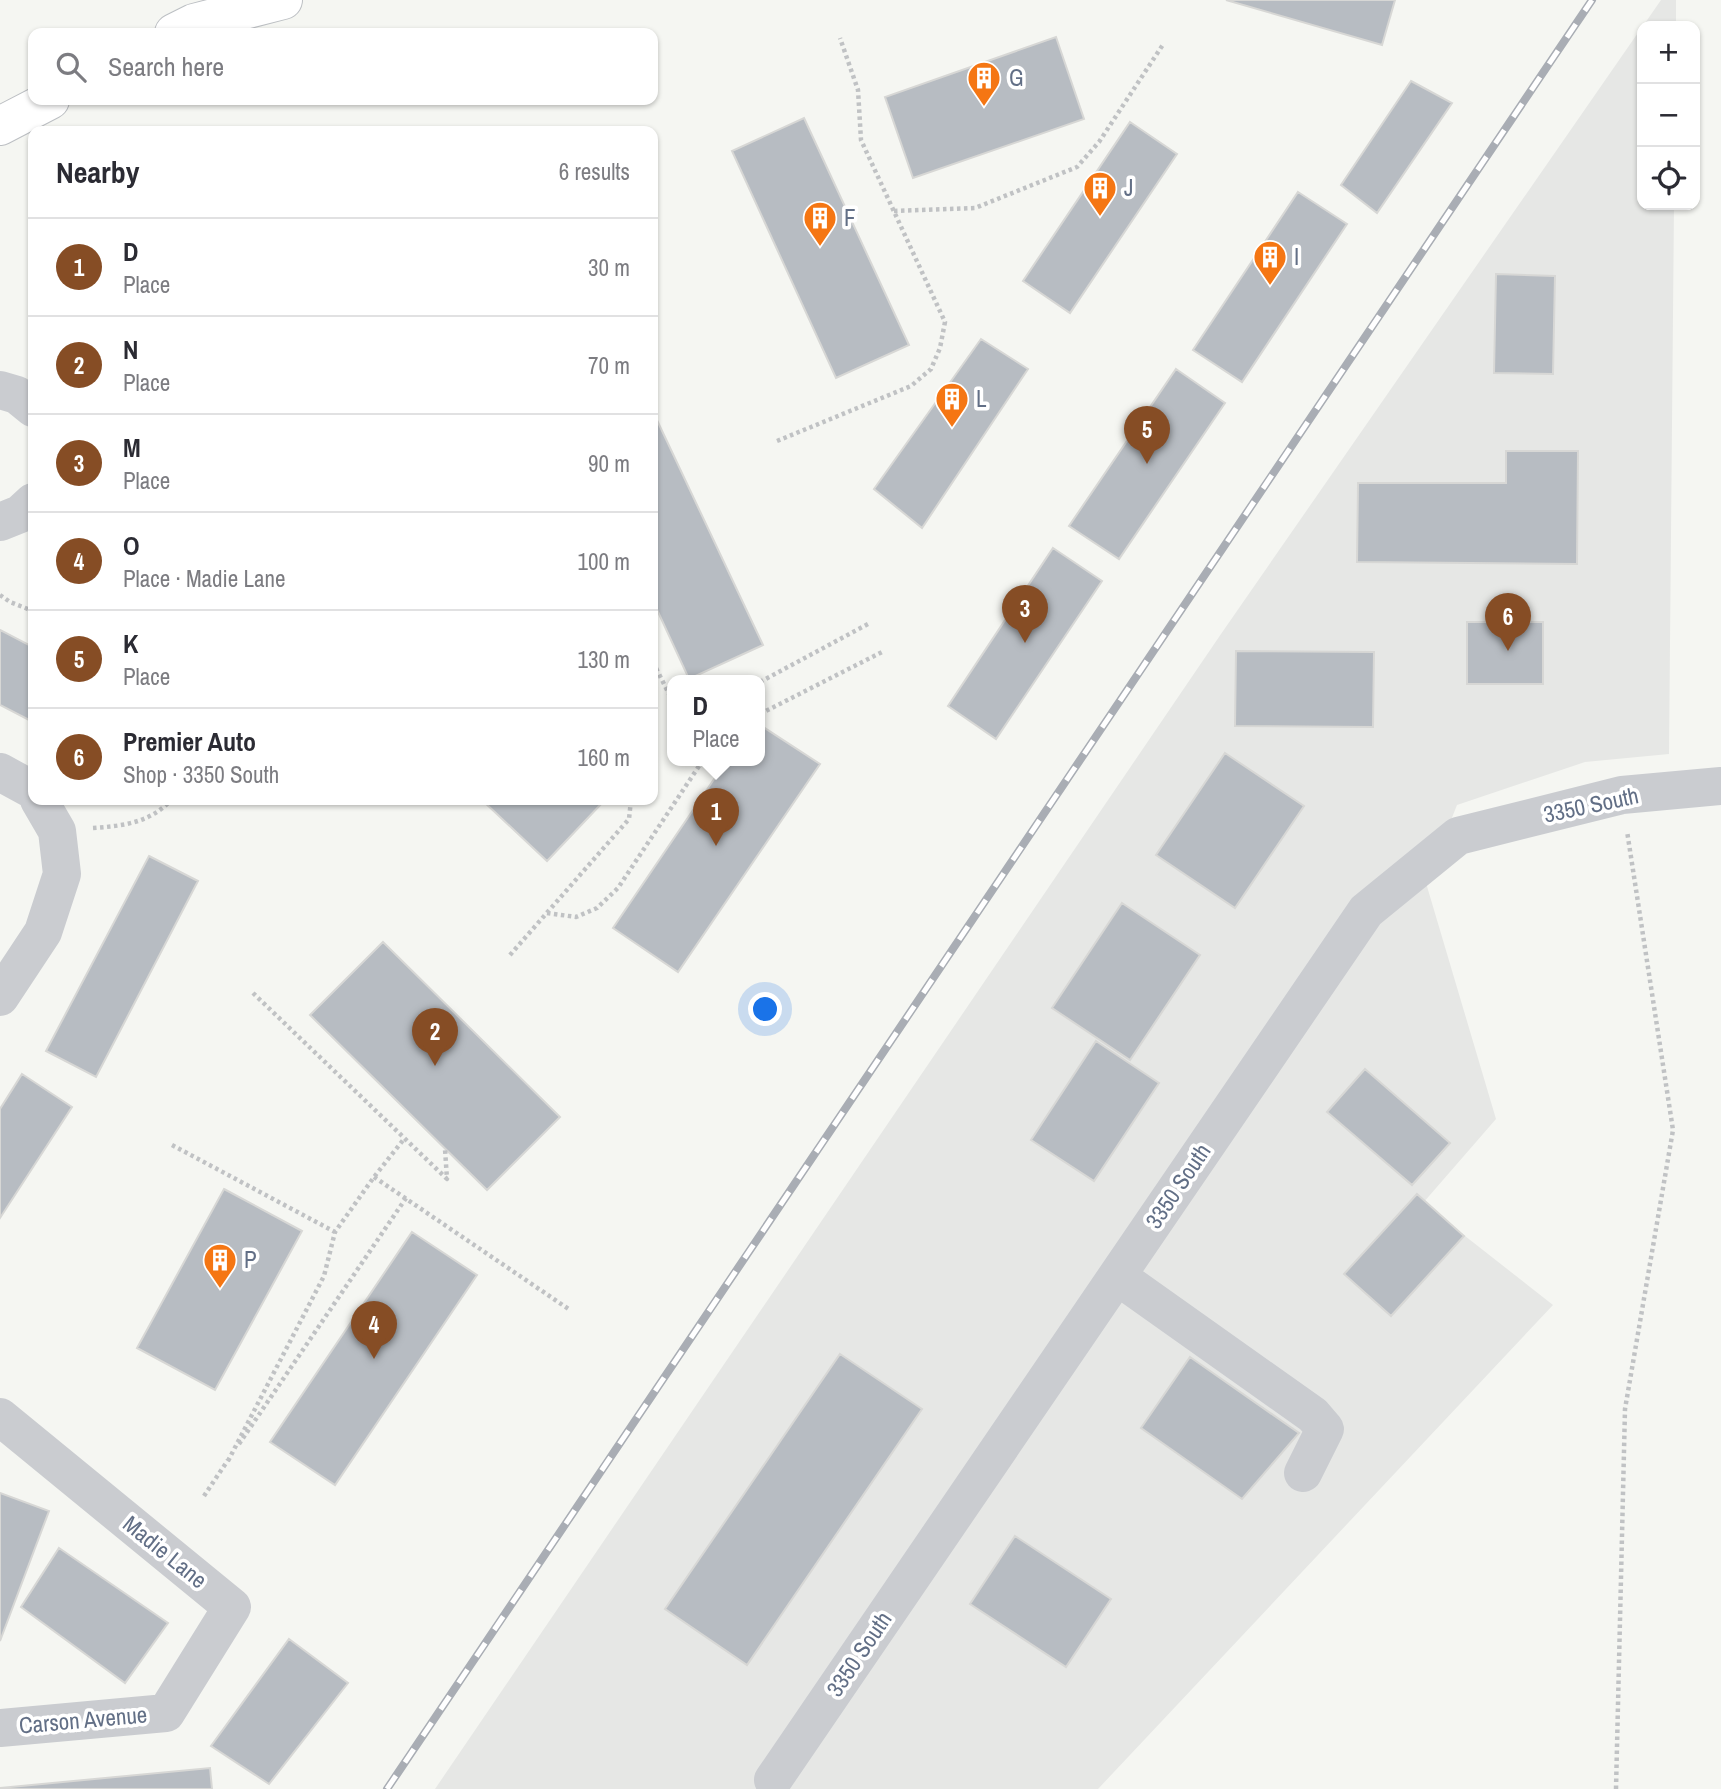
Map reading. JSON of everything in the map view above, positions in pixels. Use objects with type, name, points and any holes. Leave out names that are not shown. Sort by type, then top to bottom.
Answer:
[{"type":"main road","points":[[185,19],[283,0]]},
{"type":"main road","points":[[0,126],[40,105]]},
{"type":"street","points":[[0,390],[17,395],[28,404]]},
{"type":"street","points":[[0,522],[20,514],[28,507]]},
{"type":"street","points":[[0,772],[28,787]]},
{"type":"street","name":"3350 South","points":[[773,1780],[1366,911],[1458,836],[1622,795],[1721,786]]},
{"type":"street","points":[[0,997],[43,932],[62,874],[48,815]]},
{"type":"street","points":[[1116,1276],[1313,1415],[1325,1429],[1303,1473]]},
{"type":"street","name":"Madie Lane","points":[[0,1418],[232,1607],[166,1713]]},
{"type":"street","name":"Carson Avenue","points":[[0,1728],[166,1713]]},
{"type":"path","points":[[777,442],[911,386],[931,369],[940,348],[945,322],[861,140],[858,90],[840,38]]},
{"type":"path","points":[[894,211],[975,208],[1077,167],[1099,142],[1164,43]]},
{"type":"path","points":[[0,595],[28,609]]},
{"type":"path","points":[[765,679],[868,624]]},
{"type":"path","points":[[765,711],[882,652]]},
{"type":"path","points":[[658,672],[667,690]]},
{"type":"path","points":[[547,913],[576,917],[597,908],[618,888],[700,766]]},
{"type":"path","points":[[1616,1789],[1625,1409],[1673,1130],[1622,795]]},
{"type":"path","points":[[48,815],[120,826],[146,819],[164,805]]},
{"type":"path","points":[[510,955],[629,819],[630,805]]},
{"type":"path","points":[[253,993],[447,1179],[445,1149]]},
{"type":"path","points":[[228,1461],[324,1276],[335,1232],[404,1139]]},
{"type":"path","points":[[172,1145],[335,1232]]},
{"type":"path","points":[[374,1177],[570,1310]]},
{"type":"path","points":[[204,1496],[406,1198]]},
{"type":"shaded area","points":[[1661,0],[1676,0],[1676,21],[1646,21]]},
{"type":"shaded area","points":[[1637,34],[1637,210],[1674,210],[1669,754],[1585,762],[1457,805],[1426,883],[1496,1119],[1423,1203],[1553,1305],[1098,1789],[435,1789],[1221,634]]},
{"type":"building","points":[[1226,0],[1395,0],[1382,45]]},
{"type":"building","name":"G","points":[[1056,37],[1084,119],[913,178],[885,97]]},
{"type":"building","points":[[1411,81],[1452,103],[1377,213],[1341,185]]},
{"type":"building","name":"F","points":[[804,118],[909,345],[836,378],[732,151]]},
{"type":"building","name":"J","points":[[1130,122],[1177,154],[1070,313],[1023,281]]},
{"type":"building","name":"I","points":[[1298,192],[1347,224],[1242,382],[1193,350]]},
{"type":"building","points":[[1496,274],[1555,276],[1553,374],[1494,373]]},
{"type":"building","name":"L","points":[[981,339],[1028,369],[922,528],[874,489]]},
{"type":"building","points":[[1176,369],[1225,403],[1119,559],[1069,526]]},
{"type":"building","points":[[658,422],[763,645],[698,675],[687,675],[658,612]]},
{"type":"building","points":[[1506,451],[1578,451],[1577,564],[1357,562],[1358,483],[1506,483]]},
{"type":"building","points":[[1053,548],[1102,581],[996,739],[948,706]]},
{"type":"building","points":[[1467,622],[1543,622],[1543,684],[1467,684]]},
{"type":"building","points":[[0,630],[28,644],[28,719],[0,705]]},
{"type":"building","points":[[1236,651],[1374,652],[1373,727],[1235,726]]},
{"type":"building","points":[[765,728],[820,764],[678,972],[613,928],[723,766],[765,766]]},
{"type":"building","points":[[1225,753],[1304,806],[1235,908],[1156,855]]},
{"type":"building","points":[[487,805],[600,805],[547,861]]},
{"type":"building","points":[[149,856],[198,881],[96,1077],[46,1051]]},
{"type":"building","points":[[1122,903],[1200,955],[1130,1060],[1052,1008]]},
{"type":"building","points":[[383,942],[560,1117],[487,1190],[310,1015]]},
{"type":"building","points":[[1096,1041],[1159,1083],[1094,1181],[1031,1140]]},
{"type":"building","points":[[1365,1069],[1450,1143],[1412,1185],[1327,1112]]},
{"type":"building","points":[[22,1074],[72,1107],[0,1218],[0,1109]]},
{"type":"building","name":"P","points":[[224,1189],[302,1231],[215,1390],[137,1348]]},
{"type":"building","points":[[1417,1194],[1464,1236],[1391,1316],[1344,1274]]},
{"type":"building","points":[[412,1232],[477,1275],[335,1485],[270,1442]]},
{"type":"building","points":[[840,1354],[922,1409],[747,1665],[665,1609]]},
{"type":"building","points":[[1190,1357],[1299,1433],[1242,1499],[1141,1428]]},
{"type":"building","points":[[0,1493],[49,1511],[0,1641]]},
{"type":"building","points":[[1015,1536],[1111,1599],[1066,1667],[970,1604]]},
{"type":"building","points":[[59,1548],[168,1623],[125,1683],[21,1607]]},
{"type":"building","points":[[289,1639],[348,1683],[269,1784],[211,1746]]},
{"type":"building","points":[[210,1768],[212,1789],[0,1789],[0,1788]]},
{"type":"railway","points":[[387,1789],[1592,0]]},
{"type":"place","name":"G","points":[[984,108]]},
{"type":"place","name":"J","points":[[1100,218]]},
{"type":"place","name":"F","points":[[820,248]]},
{"type":"place","name":"I","points":[[1270,287]]},
{"type":"place","name":"L","points":[[952,429]]},
{"type":"place","name":"K","points":[[1147,464]]},
{"type":"place","name":"M","points":[[1025,643]]},
{"type":"place","name":"Premier Auto","points":[[1508,651]]},
{"type":"place","name":"D","points":[[716,846]]},
{"type":"place","name":"N","points":[[435,1066]]},
{"type":"place","name":"P","points":[[220,1290]]},
{"type":"place","name":"O","points":[[374,1359]]}]
